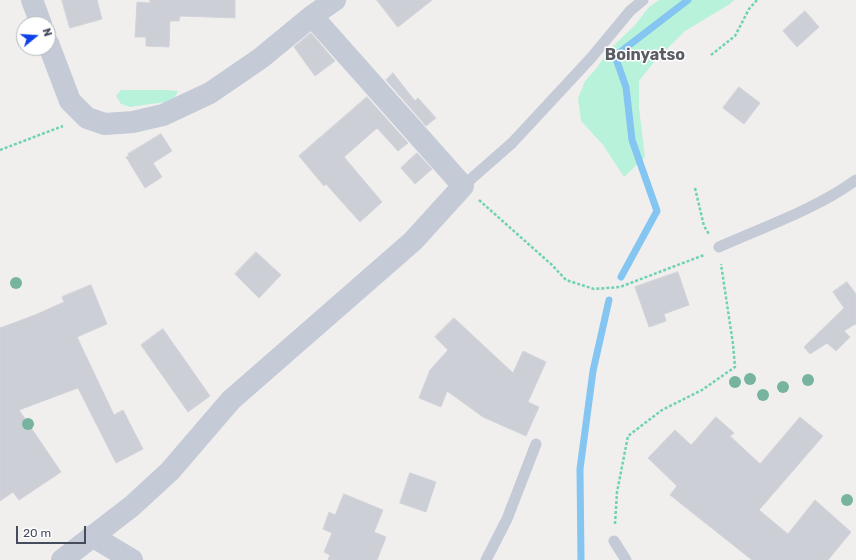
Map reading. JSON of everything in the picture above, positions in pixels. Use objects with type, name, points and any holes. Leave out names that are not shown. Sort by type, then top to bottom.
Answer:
[{"type":"street","points":[[32,0],[38,16]]},
{"type":"street","points":[[53,56],[70,101],[86,118],[105,124],[133,122],[162,115],[210,93],[261,58],[312,16],[335,0]]},
{"type":"street","points":[[62,560],[132,506],[170,472],[231,400],[413,241],[463,186],[312,16]]},
{"type":"street","points":[[92,536],[132,560]]},
{"type":"lane","points":[[463,186],[512,143],[591,58],[630,11],[643,0]]},
{"type":"lane","points":[[718,247],[783,219],[838,192],[856,180]]},
{"type":"lane","points":[[486,560],[507,519],[536,444]]},
{"type":"lane","points":[[614,541],[626,560]]},
{"type":"path","points":[[711,55],[735,36],[749,9],[757,0]]},
{"type":"path","points":[[0,150],[86,118]]},
{"type":"path","points":[[463,186],[552,265],[566,280],[594,289],[620,287],[699,258],[718,247]]},
{"type":"path","points":[[614,541],[617,492],[628,436],[662,410],[702,390],[735,367],[733,344],[718,247],[704,226],[695,188]]},
{"type":"green space","points":[[659,0],[734,0],[730,4],[685,31],[655,61],[639,81],[639,108],[645,157],[624,177],[603,145],[581,121],[578,98],[585,81],[610,49],[635,25],[649,7]]},
{"type":"green space","points":[[121,90],[178,91],[173,101],[130,107],[121,104],[116,96]]},
{"type":"building","points":[[62,0],[97,0],[102,19],[70,28]]},
{"type":"building","points":[[150,0],[235,0],[235,18],[180,16],[179,21],[170,21],[169,47],[146,46],[146,37],[135,37],[137,2],[150,3]]},
{"type":"building","points":[[377,0],[432,0],[398,27]]},
{"type":"building","points":[[805,11],[819,27],[797,47],[783,31]]},
{"type":"building","points":[[311,33],[335,61],[315,76],[294,47]]},
{"type":"building","points":[[393,73],[415,101],[418,98],[436,118],[426,126],[386,80]]},
{"type":"building","points":[[739,87],[760,103],[744,124],[723,108]]},
{"type":"building","points":[[367,97],[408,143],[398,151],[377,128],[344,157],[382,202],[360,222],[326,184],[324,186],[299,156]]},
{"type":"building","points":[[161,134],[172,151],[153,163],[162,177],[145,188],[126,157],[129,156],[128,154]]},
{"type":"building","points":[[417,153],[432,169],[415,184],[401,168]]},
{"type":"building","points":[[256,252],[281,275],[259,298],[235,274]]},
{"type":"building","points":[[678,272],[689,305],[664,314],[666,321],[649,327],[635,287]]},
{"type":"building","points":[[847,282],[856,294],[856,325],[855,324],[844,331],[850,337],[836,351],[827,343],[810,354],[804,347],[844,308],[833,292]]},
{"type":"building","points":[[91,285],[107,324],[77,337],[114,415],[123,410],[143,449],[116,463],[78,388],[19,410],[61,472],[19,500],[13,492],[0,501],[0,328],[64,302],[62,297]]},
{"type":"building","points":[[454,318],[513,373],[523,351],[546,362],[528,402],[539,407],[526,436],[483,417],[447,391],[441,407],[419,398],[430,370],[448,350],[435,337]]},
{"type":"building","points":[[163,329],[210,396],[188,412],[141,345]]},
{"type":"building","points":[[716,417],[734,433],[730,436],[760,464],[800,417],[823,436],[759,510],[788,534],[815,500],[851,532],[828,560],[752,560],[670,495],[677,486],[648,458],[675,430],[691,445]]},
{"type":"building","points":[[410,473],[436,482],[426,512],[400,503]]},
{"type":"building","points":[[344,494],[383,510],[374,532],[386,537],[377,560],[328,560],[330,555],[324,552],[332,533],[323,529],[329,512],[335,515]]},
{"type":"waterway","points":[[621,277],[657,211],[632,140],[626,87],[615,56],[688,0]]},
{"type":"waterway","points":[[581,560],[580,469],[593,371],[609,300]]},
{"type":"district","name":"Boinyatso","points":[[645,55]]}]
